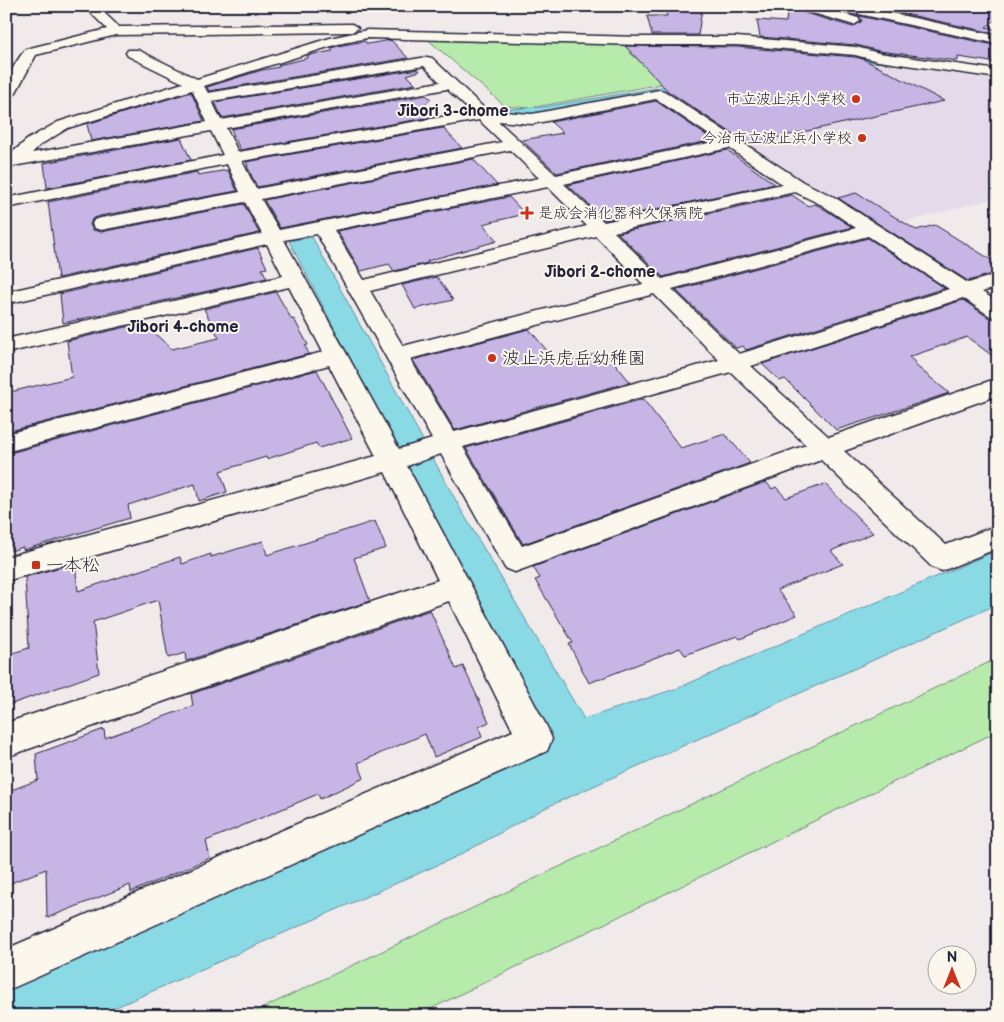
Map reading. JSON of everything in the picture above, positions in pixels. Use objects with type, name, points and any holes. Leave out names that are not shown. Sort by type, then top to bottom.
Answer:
[{"type":"street","points":[[90,6],[116,31]]},
{"type":"street","points":[[803,6],[854,21]]},
{"type":"street","points":[[855,42],[854,21],[864,9],[998,40]]},
{"type":"street","points":[[6,93],[10,91],[22,62],[31,52],[116,31],[330,28],[355,29],[367,34]]},
{"type":"street","points":[[10,164],[34,142],[62,125],[200,91],[335,42],[367,34],[640,41],[855,42],[878,57],[998,74]]},
{"type":"street","points":[[402,34],[450,84],[552,181],[736,364],[942,559],[998,536]]},
{"type":"street","points":[[6,970],[535,739],[392,461],[250,194],[200,91],[132,53]]},
{"type":"street","points":[[200,91],[427,61]]},
{"type":"street","points":[[10,164],[450,84]]},
{"type":"street","points":[[6,203],[232,158],[482,115],[532,119],[659,94],[797,186],[828,201],[998,311]]},
{"type":"street","points":[[6,298],[273,237],[730,143]]},
{"type":"street","points":[[101,224],[513,145]]},
{"type":"street","points":[[358,288],[600,229],[797,186]]},
{"type":"street","points":[[323,228],[515,560],[824,447],[998,386]]},
{"type":"street","points":[[397,355],[871,230]]},
{"type":"street","points":[[6,346],[295,279]]},
{"type":"street","points":[[6,569],[392,461],[447,443],[736,364],[998,280]]},
{"type":"street","points":[[6,442],[336,356]]},
{"type":"street","points":[[6,740],[457,586]]},
{"type":"shaded area","name":"今治市立波止浜小学校","points":[[850,60],[989,79],[998,87],[998,197],[880,229],[793,182],[659,94]]},
{"type":"green space","points":[[426,38],[633,43],[630,53],[667,83],[530,108],[505,106]]},
{"type":"green space","points":[[998,658],[998,731],[416,1016],[246,1016]]},
{"type":"water","points":[[838,57],[890,60],[893,64],[839,59],[529,116],[506,114],[507,109],[544,107]]},
{"type":"water","points":[[312,237],[460,508],[584,719],[678,688],[998,550],[998,604],[547,807],[458,856],[96,1016],[6,1016],[6,985],[547,737],[289,241]]},
{"type":"building","points":[[665,6],[702,9],[698,35],[652,35],[647,16],[667,16]]},
{"type":"building","points":[[788,6],[795,6],[798,11],[853,27],[862,21],[859,16],[998,46],[998,63],[958,57],[958,61],[879,51],[856,45],[760,37],[757,20],[786,22]]},
{"type":"building","points":[[825,6],[861,6],[855,11],[859,16]]},
{"type":"building","points":[[868,6],[998,6],[998,18],[986,27],[998,30],[998,34]]},
{"type":"building","points":[[391,40],[408,58],[209,91],[207,87],[262,70],[279,67],[278,65],[308,58],[307,56],[314,54],[333,51],[331,48],[338,46],[365,41],[367,44]]},
{"type":"building","points":[[625,46],[737,47],[855,57],[863,59],[944,101],[748,144],[668,91]]},
{"type":"building","points":[[418,69],[420,71],[407,75],[416,84],[222,118],[215,102]]},
{"type":"building","points":[[191,92],[204,121],[91,141],[87,124]]},
{"type":"building","points":[[426,95],[431,99],[423,107],[432,117],[240,150],[231,129]]},
{"type":"building","points":[[656,101],[713,140],[557,173],[522,140],[563,133],[551,122]]},
{"type":"building","points":[[443,128],[462,148],[257,187],[246,162]]},
{"type":"building","points":[[181,138],[191,160],[47,188],[44,163]]},
{"type":"building","points":[[727,150],[775,184],[605,220],[568,185]]},
{"type":"building","points":[[473,159],[497,185],[280,228],[264,200]]},
{"type":"building","points":[[228,170],[237,191],[100,216],[92,219],[90,225],[93,230],[101,232],[244,204],[259,233],[58,278],[48,202],[197,172],[198,175]]},
{"type":"building","points":[[856,193],[916,230],[935,225],[998,264],[998,272],[968,281],[838,198]]},
{"type":"building","points":[[792,195],[808,206],[815,204],[821,207],[852,227],[663,277],[618,233]]},
{"type":"building","points":[[509,197],[525,214],[483,224],[497,241],[427,261],[428,263],[394,271],[389,264],[361,271],[337,231]]},
{"type":"building","points":[[868,238],[945,288],[746,350],[743,346],[736,348],[676,290]]},
{"type":"building","points":[[258,248],[267,268],[262,269],[267,278],[63,323],[60,294]]},
{"type":"building","points":[[437,277],[453,300],[415,309],[402,285]]},
{"type":"building","points":[[276,292],[308,345],[305,346],[309,354],[6,432],[6,393],[72,377],[67,341],[143,323],[172,349],[219,338],[204,309]]},
{"type":"building","points":[[963,300],[989,318],[998,319],[998,360],[967,337],[909,357],[916,363],[914,364],[949,393],[836,430],[785,379],[780,381],[762,364]]},
{"type":"building","points":[[529,329],[559,365],[598,353],[603,360],[609,356],[630,382],[455,430],[413,360]]},
{"type":"building","points":[[317,370],[352,438],[319,448],[316,443],[267,459],[266,457],[220,471],[227,492],[199,501],[195,484],[128,505],[130,518],[23,550],[23,547],[11,551],[9,501],[6,488],[6,454]]},
{"type":"building","points":[[643,399],[681,448],[725,434],[750,463],[523,544],[466,448]]},
{"type":"building","points":[[766,482],[772,489],[776,487],[786,498],[825,484],[873,533],[831,551],[843,564],[777,590],[797,615],[740,639],[737,636],[685,655],[680,648],[589,683],[569,644],[573,643],[535,580],[540,578],[533,567]]},
{"type":"building","points":[[375,521],[386,548],[354,558],[370,601],[186,661],[185,653],[168,658],[158,600],[93,622],[99,673],[6,706],[6,655],[29,648],[25,577],[75,563],[78,591],[180,557],[182,564],[211,554],[211,557],[263,541],[267,555]]},
{"type":"building","points":[[430,610],[456,669],[463,666],[489,722],[479,727],[482,737],[434,757],[425,734],[358,763],[364,778],[320,799],[318,794],[206,841],[210,858],[131,892],[130,885],[47,918],[46,869],[6,885],[6,792],[38,780],[36,754],[104,729],[105,738],[193,706],[191,694]]},
{"type":"place","name":"市立波止浜小学校","points":[[856,99]]},
{"type":"place","name":"今治市立波止浜小学校","points":[[862,138]]},
{"type":"place","name":"是成会消化器科久保病院","points":[[527,213]]},
{"type":"place","name":"波止浜虎岳幼稚園","points":[[492,358]]},
{"type":"place","name":"一本松","points":[[36,565]]},
{"type":"district","name":"Jibori 3-chome","points":[[453,110]]},
{"type":"district","name":"Jibori 2-chome","points":[[600,271]]},
{"type":"district","name":"Jibori 4-chome","points":[[183,326]]}]
